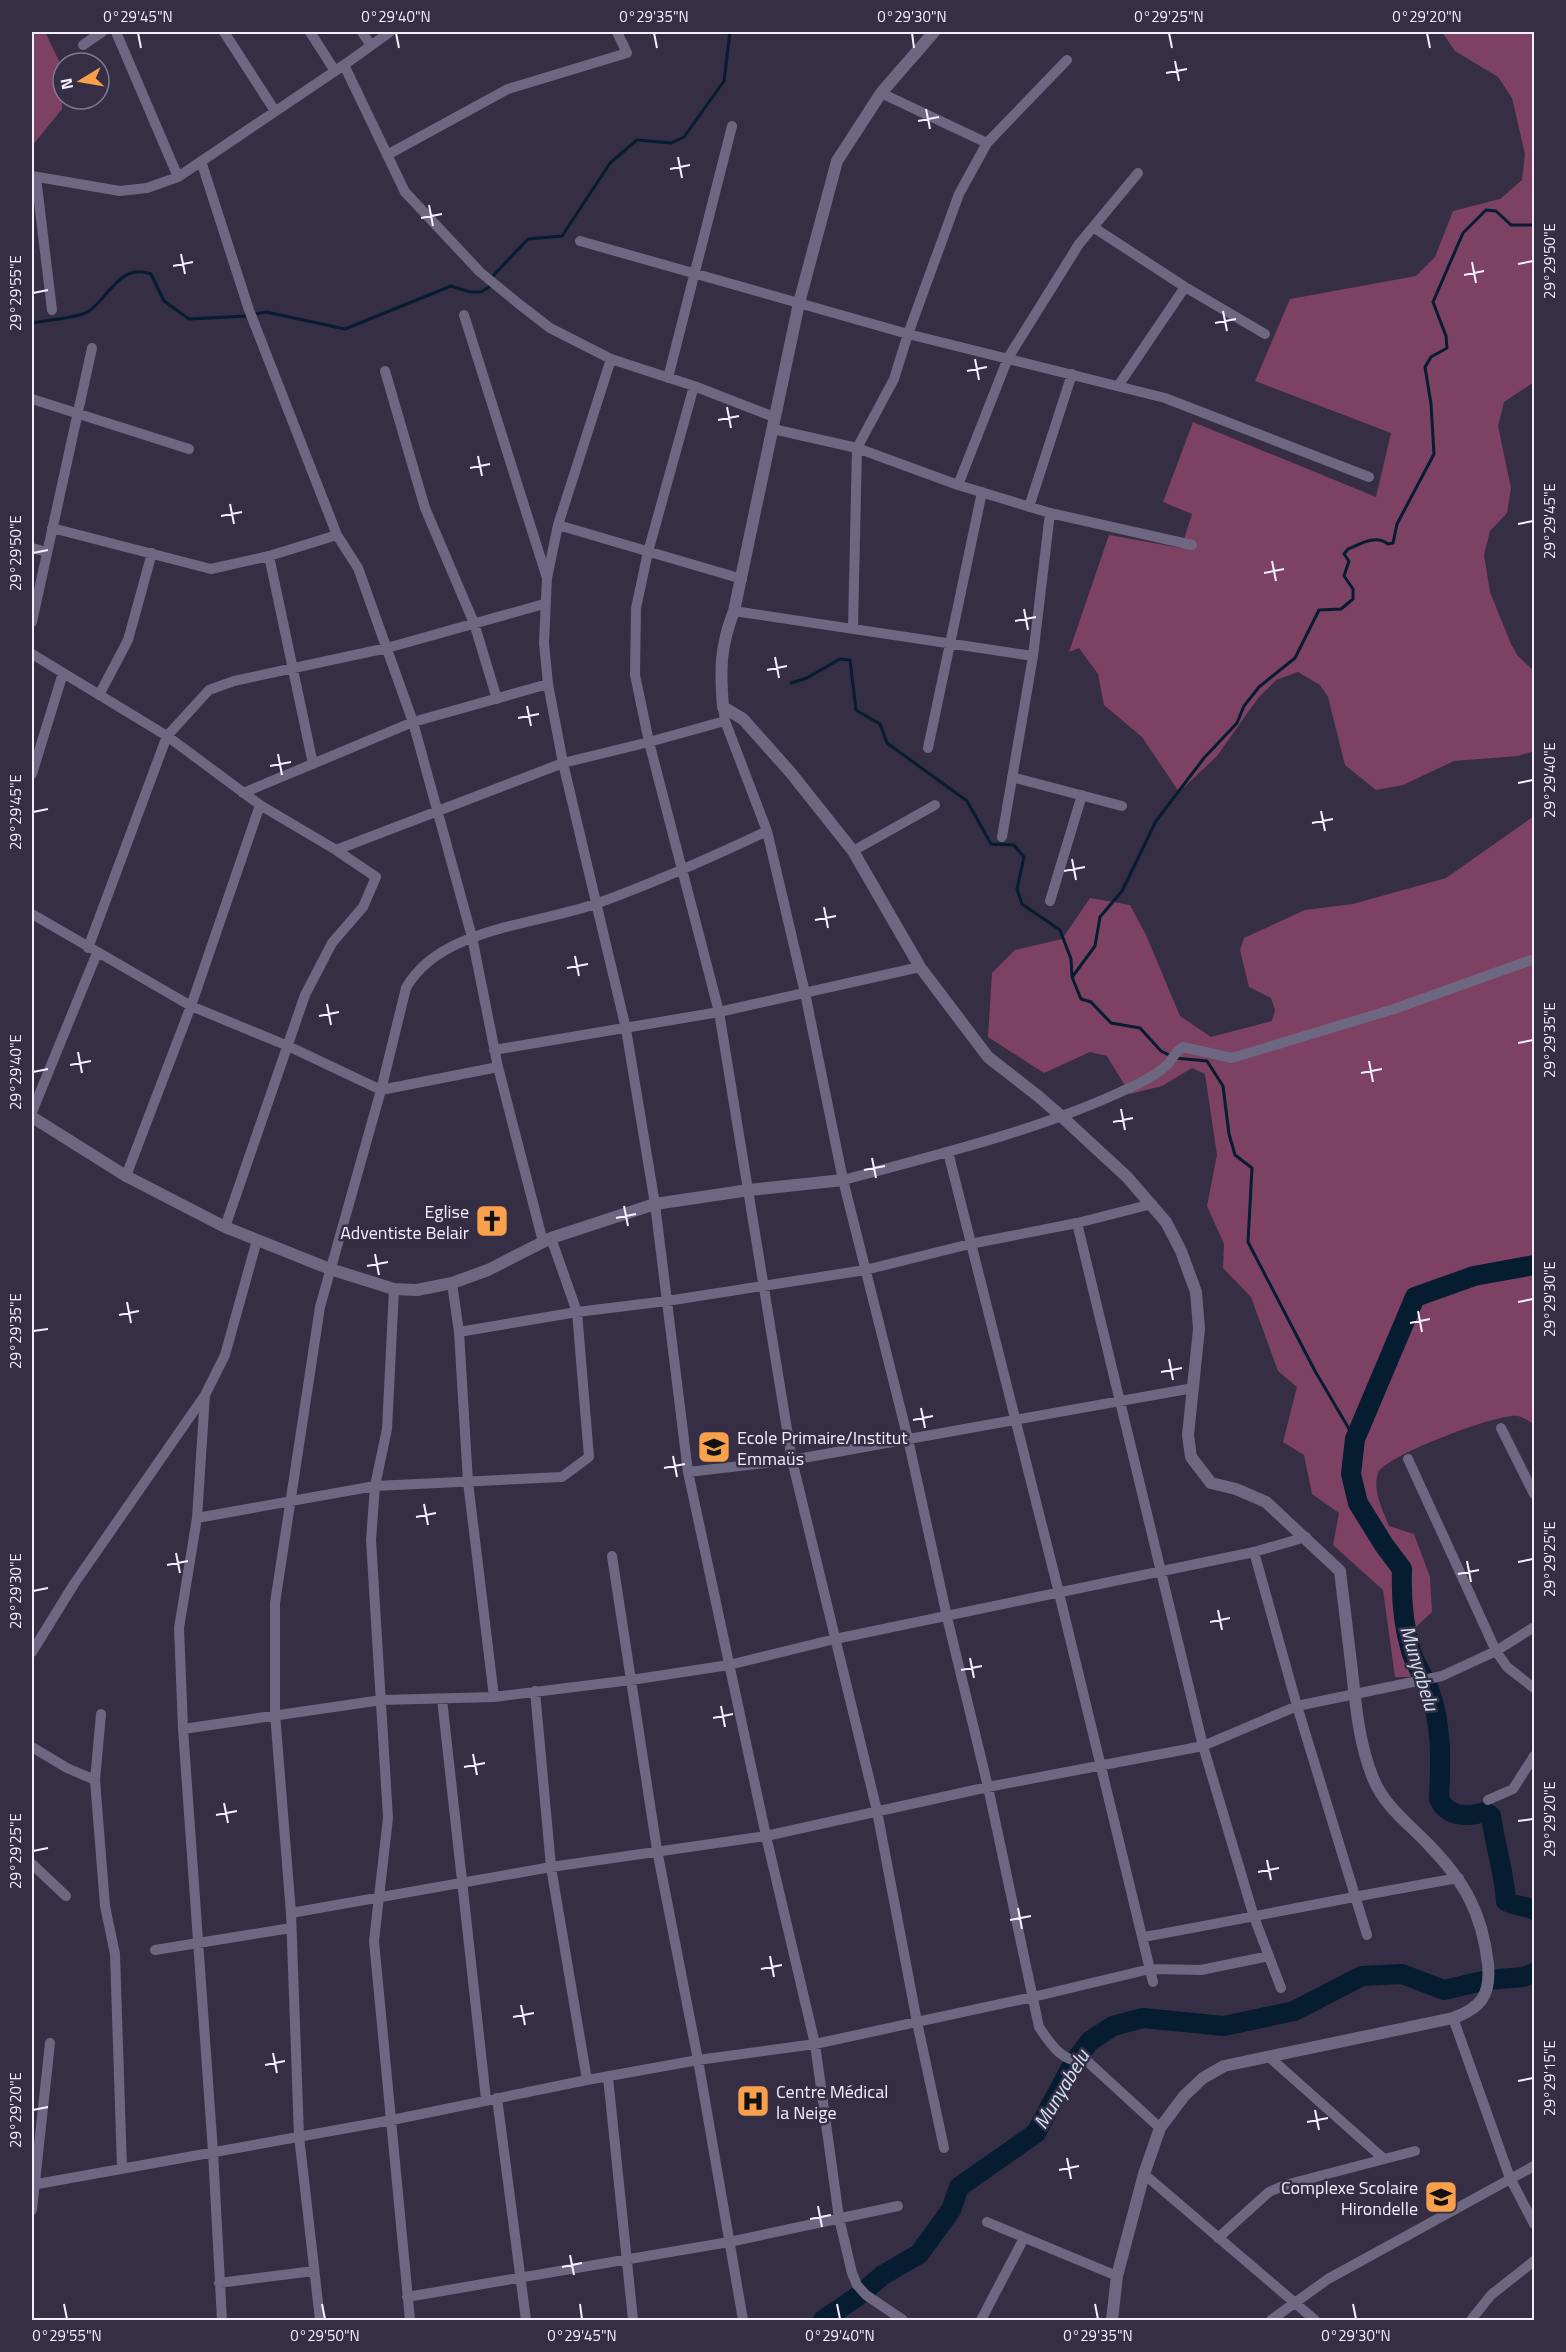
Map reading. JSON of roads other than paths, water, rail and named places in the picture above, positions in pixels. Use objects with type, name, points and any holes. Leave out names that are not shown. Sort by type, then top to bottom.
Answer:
[{"type":"street","points":[[83,45],[102,32]]},
{"type":"street","points":[[116,32],[178,177]]},
{"type":"street","points":[[224,32],[275,111]]},
{"type":"street","points":[[310,32],[340,68],[405,192],[480,272],[550,328],[611,359],[694,386],[774,423],[857,448],[958,485],[1029,507],[1192,545]]},
{"type":"street","points":[[363,32],[370,44]]},
{"type":"street","points":[[52,310],[34,176],[120,191],[147,188],[178,177],[390,32]]},
{"type":"street","points":[[387,155],[508,90],[627,53],[617,32]]},
{"type":"street","points":[[934,32],[881,93],[837,161],[799,303],[742,579],[734,611],[724,637],[720,671],[723,707],[725,721],[767,831],[805,993],[843,1180],[908,1439],[947,1617],[988,1787],[1039,2027],[1054,2049],[1074,2062],[1087,2061],[1160,2128]]},
{"type":"street","points":[[853,628],[857,448],[894,379],[959,194],[987,143],[1067,60]]},
{"type":"street","points":[[881,93],[987,143]]},
{"type":"street","points":[[668,378],[732,126]]},
{"type":"street","points":[[197,1518],[375,1486],[562,1477],[589,1457],[577,1312],[547,1240],[498,1067],[472,937],[413,722],[358,568],[337,535],[249,310],[201,161]]},
{"type":"street","points":[[958,485],[1008,358],[1079,244],[1138,173]]},
{"type":"street","points":[[1093,227],[1185,287],[1265,334]]},
{"type":"street","points":[[580,241],[908,334],[1165,398],[1369,477]]},
{"type":"street","points":[[1118,386],[1185,287]]},
{"type":"street","points":[[464,315],[546,578]]},
{"type":"street","points":[[32,622],[92,348]]},
{"type":"street","points":[[611,359],[558,525],[546,578],[544,643],[548,684],[563,763],[626,1029],[655,1204],[688,1472],[766,1836],[815,2044],[839,2218],[857,2285],[866,2295],[903,2320]]},
{"type":"street","points":[[385,371],[425,508],[474,623],[497,699]]},
{"type":"street","points":[[1029,507],[1072,374]]},
{"type":"street","points":[[694,386],[648,552],[636,608],[635,675],[649,742],[719,1012],[792,1460],[878,1811],[917,2022],[944,2148]]},
{"type":"street","points":[[32,399],[189,449]]},
{"type":"street","points":[[928,747],[982,492]]},
{"type":"street","points":[[1002,837],[1033,656],[1050,513]]},
{"type":"street","points":[[558,525],[742,579]]},
{"type":"street","points":[[52,528],[211,569],[269,556],[337,535]]},
{"type":"street","points":[[32,548],[47,552]]},
{"type":"street","points":[[99,695],[128,640],[152,553]]},
{"type":"street","points":[[269,556],[314,764]]},
{"type":"street","points":[[544,604],[387,648],[234,681],[209,690],[167,736],[93,951],[32,1114],[126,1176],[225,1227],[330,1269],[393,1289],[417,1290],[452,1283],[488,1270],[547,1240],[655,1204],[749,1190],[843,1180],[948,1152],[1061,1116],[1131,1088],[1167,1065],[1176,1052],[1183,1047],[1232,1058],[1394,1009],[1534,959]]},
{"type":"street","points":[[734,611],[1033,656]]},
{"type":"street","points":[[32,654],[167,736],[260,805],[336,849],[376,877],[363,907],[332,943],[304,995],[225,1227]]},
{"type":"street","points":[[32,774],[63,673]]},
{"type":"street","points":[[243,793],[413,722],[548,684]]},
{"type":"street","points":[[723,707],[743,719],[791,773],[853,850],[920,967],[988,1057],[1061,1116],[1126,1177],[1166,1222],[1196,1292],[1199,1329],[1188,1435],[1191,1457],[1211,1483],[1236,1489],[1266,1502],[1340,1571],[1354,1695],[1365,1757],[1374,1782],[1395,1813],[1428,1843],[1459,1878],[1480,1920],[1485,1938],[1489,1970],[1488,1987],[1480,2003],[1472,2011],[1453,2018],[1224,2066],[1203,2078],[1184,2096],[1160,2128],[1144,2174],[1117,2276],[1113,2320]]},
{"type":"street","points":[[336,849],[563,763],[725,721]]},
{"type":"street","points":[[1012,777],[1122,806]]},
{"type":"street","points":[[1050,901],[1082,795]]},
{"type":"street","points":[[126,1176],[191,1006],[260,805]]},
{"type":"street","points":[[853,850],[935,806]]},
{"type":"street","points":[[320,2320],[299,2136],[291,1913],[275,1714],[275,1603],[320,1306],[381,1090],[406,988],[413,976],[427,962],[472,937],[595,904],[683,870],[767,831]]},
{"type":"street","points":[[32,914],[191,1006],[288,1046],[381,1090],[498,1067]]},
{"type":"street","points":[[494,1050],[719,1012],[920,967]]},
{"type":"street","points":[[948,1152],[1144,1937],[1153,1982]]},
{"type":"street","points":[[459,1332],[577,1312],[763,1287],[865,1270],[970,1244],[1077,1223],[1152,1204]]},
{"type":"street","points":[[1077,1223],[1203,1746],[1254,1917],[1281,1988]]},
{"type":"street","points":[[32,1652],[74,1584],[205,1395],[225,1355],[257,1240]]},
{"type":"street","points":[[452,1283],[459,1332],[468,1482],[494,1697]]},
{"type":"street","points":[[393,1289],[387,1429],[375,1486],[371,1540],[388,1818],[374,1941],[410,2320]]},
{"type":"street","points":[[688,1472],[792,1460],[1193,1388]]},
{"type":"street","points":[[205,1395],[197,1518],[178,1628],[222,2320]]},
{"type":"street","points":[[1501,1428],[1534,1494]]},
{"type":"street","points":[[1408,1459],[1496,1651],[1507,1667],[1534,1688]]},
{"type":"street","points":[[183,1729],[382,1700],[494,1697],[729,1665],[835,1639],[1162,1572],[1306,1538]]},
{"type":"street","points":[[1254,1552],[1297,1706],[1367,1935]]},
{"type":"street","points":[[612,1556],[657,1850],[698,2060],[743,2320]]},
{"type":"street","points":[[291,1913],[551,1867],[766,1836],[988,1787],[1203,1746],[1297,1706],[1442,1676],[1496,1651],[1534,1627]]},
{"type":"street","points":[[535,1691],[551,1867],[587,2080]]},
{"type":"street","points":[[442,1699],[491,2099],[526,2320]]},
{"type":"street","points":[[101,1714],[95,1780],[105,1906],[115,1954],[122,2168]]},
{"type":"street","points":[[32,1747],[67,1768],[95,1780]]},
{"type":"street","points":[[1488,1800],[1513,1789],[1534,1756]]},
{"type":"street","points":[[32,1864],[66,1896]]},
{"type":"street","points":[[1144,1937],[1254,1917],[1355,1895],[1459,1878]]},
{"type":"street","points":[[155,1950],[291,1928]]},
{"type":"street","points":[[33,2185],[392,2120],[587,2080],[698,2060],[815,2044],[1150,1969],[1201,1970],[1269,1956]]},
{"type":"street","points":[[1453,2018],[1510,2178],[1534,2224]]},
{"type":"street","points":[[32,2210],[50,2043]]},
{"type":"street","points":[[1268,2056],[1384,2158]]},
{"type":"street","points":[[608,2077],[633,2320]]},
{"type":"street","points":[[1218,2238],[1269,2192],[1285,2185],[1415,2151]]},
{"type":"street","points":[[1271,2320],[1328,2279],[1534,2166]]},
{"type":"street","points":[[1144,2174],[1315,2320]]},
{"type":"street","points":[[407,2297],[729,2242],[898,2206]]},
{"type":"street","points":[[987,2223],[1117,2276]]},
{"type":"street","points":[[981,2320],[1024,2238]]},
{"type":"street","points":[[1471,2320],[1491,2295],[1534,2261]]},
{"type":"street","points":[[219,2283],[314,2271]]},
{"type":"waterway","points":[[492,277],[528,239],[562,236],[610,163],[637,140],[671,143],[684,137],[724,81],[730,32]]},
{"type":"waterway","points":[[1073,976],[1095,946],[1100,917],[1122,891],[1156,821],[1204,758],[1237,723],[1244,706],[1259,687],[1295,658],[1319,610],[1341,609],[1353,599],[1353,589],[1344,576],[1349,561],[1344,554],[1348,549],[1368,541],[1393,543],[1397,524],[1434,454],[1431,404],[1425,367],[1431,357],[1447,348],[1446,336],[1433,302],[1463,233],[1486,210],[1496,211],[1511,225],[1534,225]]},
{"type":"waterway","points":[[32,323],[83,314],[99,303],[121,279],[139,272],[151,274],[164,301],[189,319],[247,316]]},
{"type":"waterway","points":[[254,314],[266,312],[345,329],[451,286],[470,292],[481,292],[489,287]]},
{"type":"waterway","points":[[791,683],[807,678],[840,659],[850,660],[856,710],[880,724],[887,743],[967,801],[991,844],[1014,845],[1024,857],[1017,889],[1022,904],[1060,930],[1071,959],[1072,977],[1081,999],[1091,1002],[1111,1023],[1140,1028],[1161,1051],[1169,1055]]},
{"type":"waterway","points":[[1175,1058],[1207,1061],[1223,1086],[1229,1134],[1235,1155],[1252,1168],[1248,1242],[1315,1371],[1355,1439]]},
{"type":"waterway","name":"Munyabelu","points":[[1534,1265],[1474,1276],[1415,1297],[1355,1439],[1351,1474],[1358,1503],[1402,1569],[1403,1610],[1408,1641],[1429,1689],[1436,1716],[1440,1757],[1439,1799],[1453,1813],[1472,1815],[1485,1812],[1491,1816],[1506,1901],[1534,1910]]},
{"type":"waterway","name":"Munyabelu","points":[[823,2320],[858,2296],[883,2275],[919,2254],[951,2210],[959,2187],[1036,2133],[1074,2062],[1090,2041],[1113,2026],[1143,2018],[1224,2026],[1294,2011],[1362,1976],[1402,1974],[1444,1990],[1487,1980],[1523,1977],[1534,1973]]},
{"type":"waterway","points":[[32,1984],[32,1992]]},
{"type":"place","name":"Eglise Adventiste Belair","points":[[492,1221]]},
{"type":"place","name":"Ecole Primaire/Institut Emmaüs","points":[[714,1447]]},
{"type":"place","name":"Centre Médical la Neige","points":[[753,2101]]},
{"type":"place","name":"Complexe Scolaire Hirondelle","points":[[1441,2197]]}]
